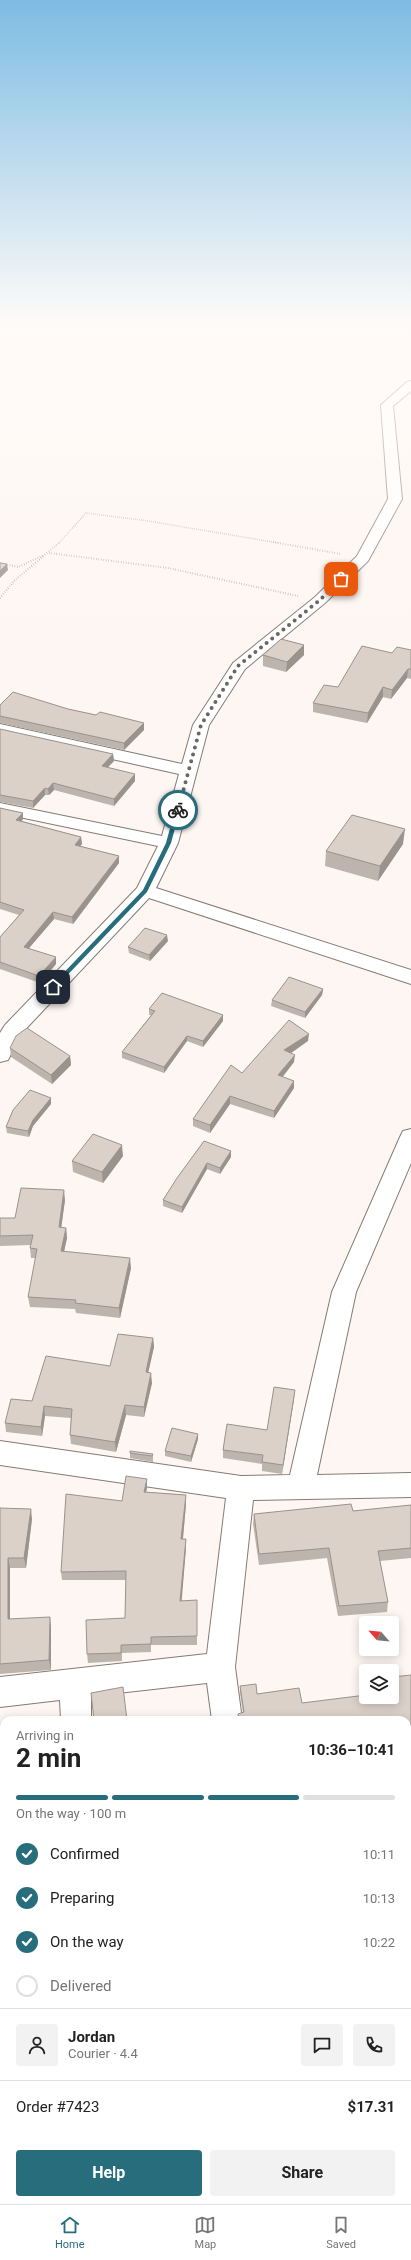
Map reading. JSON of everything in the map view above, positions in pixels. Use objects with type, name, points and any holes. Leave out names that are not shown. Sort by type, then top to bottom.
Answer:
[{"type":"street","points":[[0,1055],[6,1028],[145,891],[169,843],[201,725],[238,666],[320,600],[363,558],[394,499],[390,429]]},
{"type":"street","points":[[0,729],[189,771]]},
{"type":"street","points":[[1,810],[169,843]]},
{"type":"street","points":[[145,891],[410,980]]},
{"type":"street","points":[[300,1487],[344,1292],[411,1137]]},
{"type":"street","points":[[0,1453],[241,1488],[411,1485]]},
{"type":"street","points":[[226,1716],[220,1667],[241,1488]]},
{"type":"street","points":[[0,1692],[220,1667]]},
{"type":"street","points":[[75,1684],[76,1716]]},
{"type":"path","points":[[0,598],[14,581],[49,553],[86,513],[142,520],[363,558]]},
{"type":"path","points":[[0,564],[18,567],[49,553],[168,568],[320,600]]},
{"type":"building","points":[[0,563],[7,564],[0,571]]},
{"type":"building","points":[[281,639],[304,645],[287,662],[263,655]]},
{"type":"building","points":[[362,646],[392,653],[397,647],[411,650],[411,669],[408,669],[392,690],[383,687],[368,713],[313,703],[324,685],[338,687]]},
{"type":"building","points":[[13,692],[68,709],[96,715],[100,712],[144,723],[124,743],[0,716],[0,705]]},
{"type":"building","points":[[0,729],[113,754],[102,766],[135,774],[114,799],[53,783],[48,789],[45,788],[33,801],[0,795]]},
{"type":"building","points":[[0,808],[23,813],[16,820],[81,837],[75,845],[119,856],[72,917],[53,912],[24,947],[56,957],[39,976],[0,962],[0,937],[24,910],[0,902]]},
{"type":"building","points":[[352,815],[405,829],[380,866],[326,851]]},
{"type":"building","points":[[145,928],[167,935],[149,955],[128,947]]},
{"type":"building","points":[[289,977],[323,989],[305,1012],[272,1000]]},
{"type":"building","points":[[162,993],[223,1015],[203,1041],[187,1036],[164,1067],[122,1052],[155,1011],[149,1009]]},
{"type":"building","points":[[289,1020],[309,1034],[284,1050],[295,1055],[278,1075],[294,1081],[274,1111],[230,1096],[210,1125],[193,1119],[231,1065],[242,1073]]},
{"type":"building","points":[[27,1028],[70,1056],[51,1075],[10,1048],[16,1036]]},
{"type":"building","points":[[30,1090],[51,1098],[33,1120],[28,1131],[6,1127],[13,1110]]},
{"type":"building","points":[[93,1134],[122,1145],[102,1172],[72,1161]]},
{"type":"building","points":[[204,1141],[231,1151],[220,1168],[207,1163],[182,1207],[163,1200],[177,1178]]},
{"type":"building","points":[[21,1188],[64,1190],[59,1227],[66,1228],[61,1251],[130,1258],[119,1308],[75,1303],[76,1300],[28,1297],[37,1249],[30,1248],[33,1235],[0,1236],[0,1218],[15,1218]]},
{"type":"building","points":[[118,1334],[153,1338],[146,1372],[151,1373],[144,1407],[125,1405],[115,1442],[70,1435],[72,1409],[44,1406],[41,1427],[5,1423],[11,1399],[32,1401],[46,1356],[110,1366]]},
{"type":"building","points":[[274,1387],[295,1390],[283,1465],[262,1462],[263,1455],[223,1450],[227,1424],[267,1430]]},
{"type":"building","points":[[172,1428],[198,1434],[191,1456],[165,1451]]},
{"type":"building","points":[[130,1451],[153,1454],[152,1456],[130,1453]]},
{"type":"building","points":[[126,1476],[147,1479],[144,1492],[186,1495],[181,1539],[186,1539],[180,1601],[197,1600],[197,1636],[151,1637],[151,1644],[121,1645],[121,1653],[87,1654],[86,1620],[125,1618],[126,1571],[61,1572],[66,1494],[122,1501]]},
{"type":"building","points":[[351,1504],[353,1511],[411,1505],[411,1548],[378,1551],[388,1602],[339,1606],[329,1548],[259,1554],[254,1514]]},
{"type":"building","points":[[0,1508],[31,1509],[24,1558],[8,1558],[8,1619],[50,1617],[49,1660],[0,1664]]},
{"type":"building","points":[[411,1675],[411,1716],[238,1716],[238,1714],[244,1712],[240,1686],[256,1684],[257,1694],[299,1688],[302,1703],[359,1696],[359,1704],[399,1704],[399,1676]]},
{"type":"building","points":[[123,1687],[127,1716],[94,1716],[91,1693]]},
{"type":"way so far","points":[[178,810],[201,725],[238,666],[320,600],[341,579]]},
{"type":"route","points":[[53,987],[145,891],[169,843],[178,810]]}]
